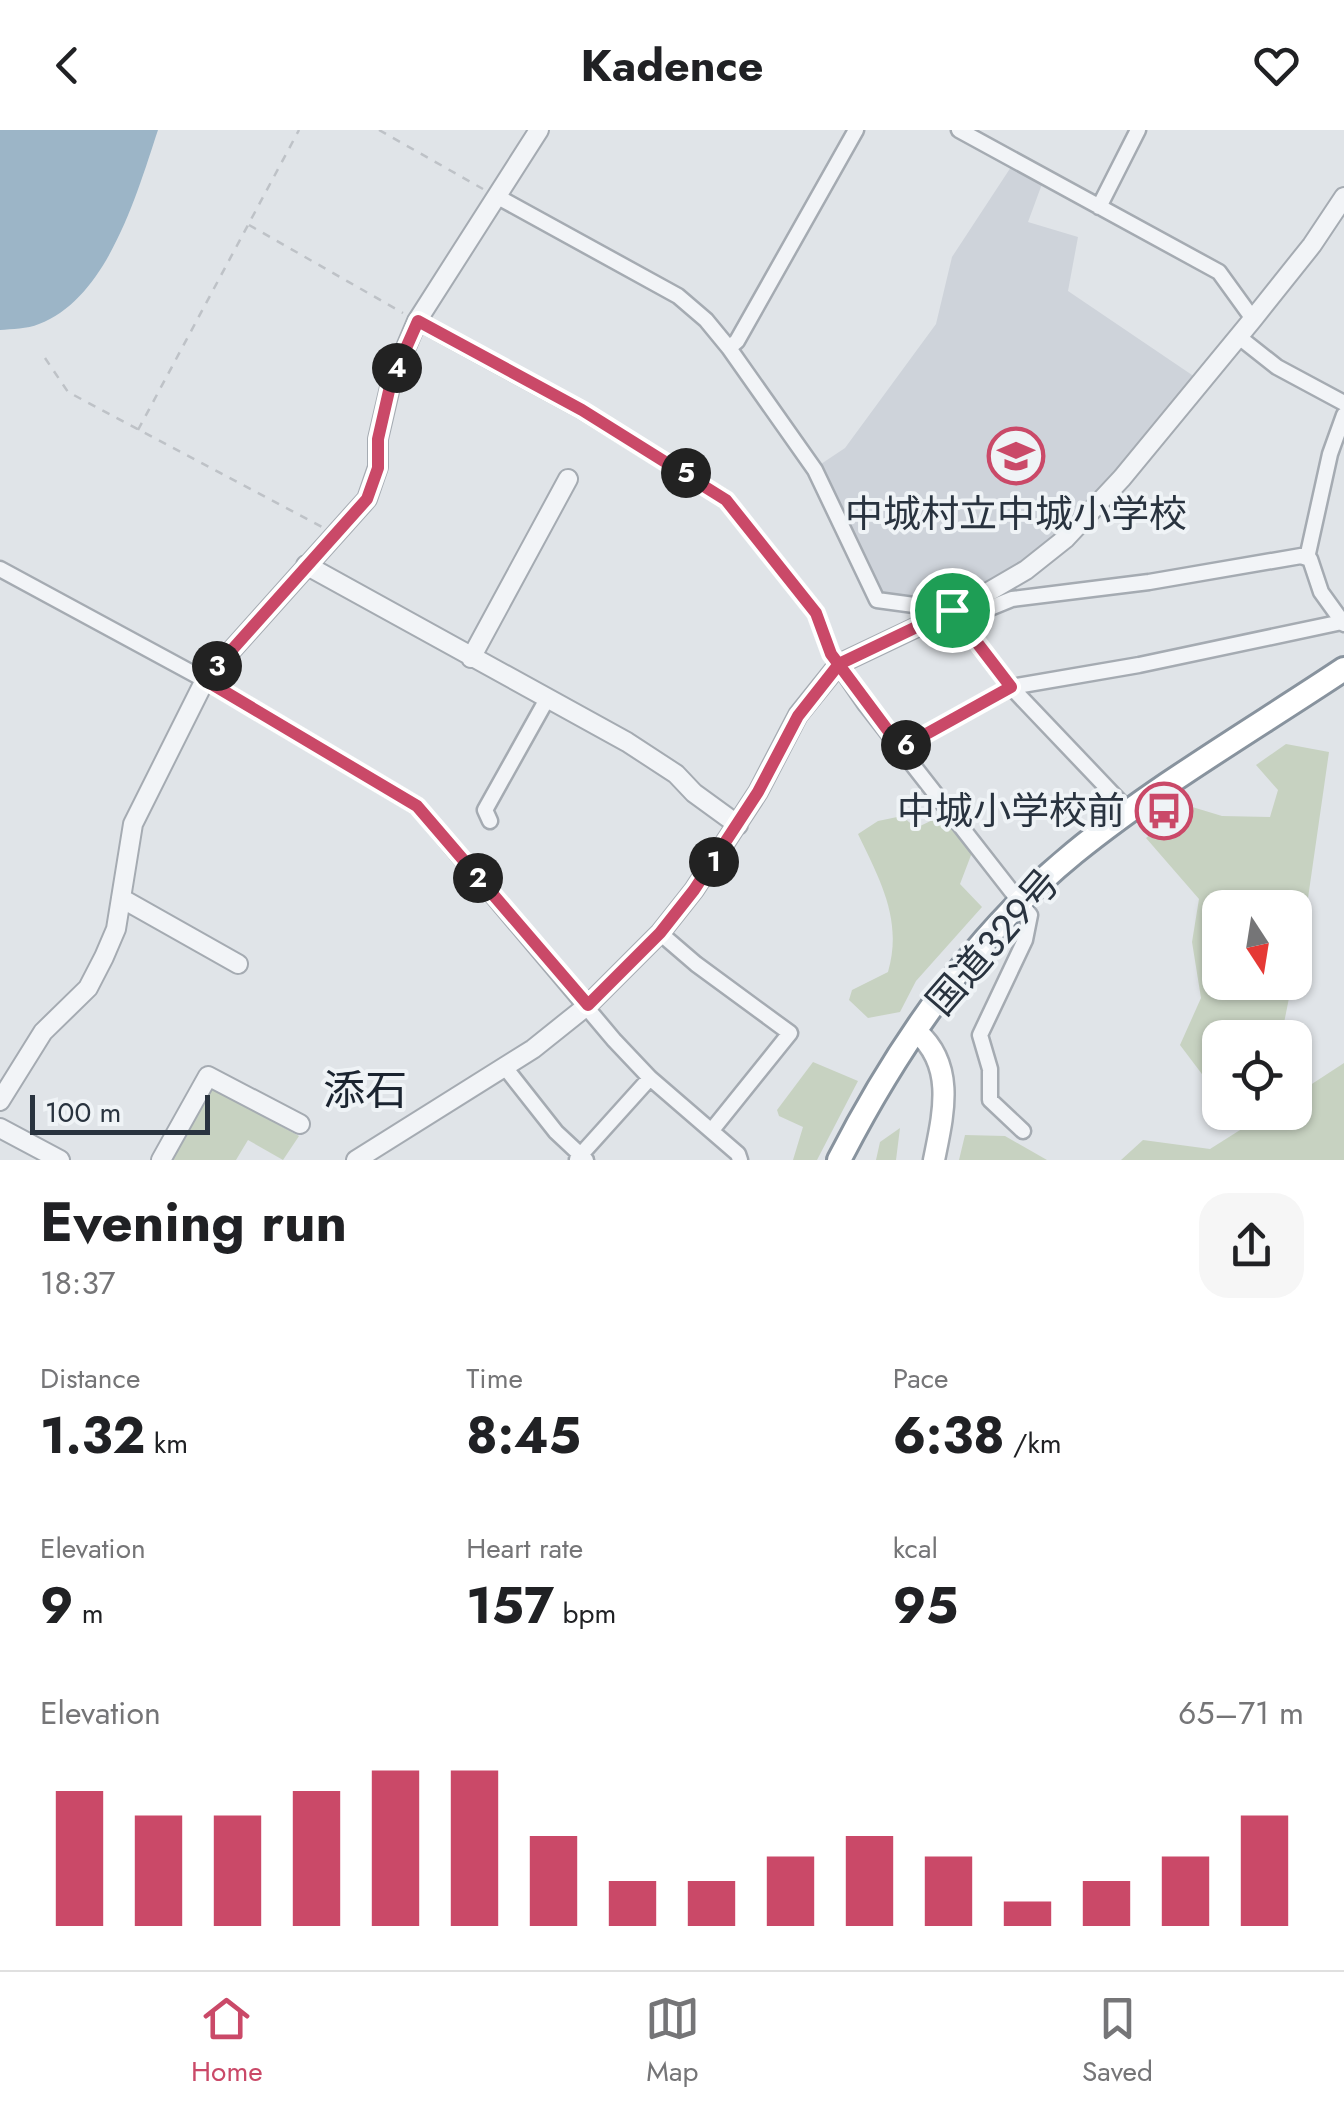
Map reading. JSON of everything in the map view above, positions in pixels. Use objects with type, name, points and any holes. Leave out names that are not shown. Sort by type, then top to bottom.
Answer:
[{"type":"highway","name":"国道329号","points":[[840,1160],[954,977],[1021,902],[1070,856],[1129,811],[1344,669]]},
{"type":"main road","points":[[917,1032],[931,1046],[944,1077],[944,1106],[934,1160]]},
{"type":"street","points":[[0,1101],[44,1032],[88,988],[116,929],[133,824],[205,680],[367,499],[378,468],[378,439],[391,382],[418,321],[539,130]]},
{"type":"street","points":[[729,348],[737,341],[856,130]]},
{"type":"street","points":[[959,130],[1219,272],[1253,320]]},
{"type":"street","points":[[1099,207],[1138,130]]},
{"type":"street","points":[[369,1157],[533,1049],[588,1005],[660,933],[738,825],[798,716],[839,664],[978,598],[1026,570],[1066,539],[1253,320],[1344,197]]},
{"type":"street","points":[[498,198],[678,296],[729,348],[815,470],[877,600],[952,610],[1011,687],[1129,811]]},
{"type":"street","points":[[418,321],[582,410],[726,500],[816,613],[831,654],[866,705],[1030,915],[1025,940],[980,1036],[990,1069],[990,1100],[1023,1131]]},
{"type":"street","points":[[1238,337],[1277,367],[1344,402]]},
{"type":"street","points":[[1307,558],[1330,454],[1344,415]]},
{"type":"street","points":[[471,658],[568,479]]},
{"type":"street","points":[[901,748],[1011,687],[1139,666],[1343,622],[1321,592],[1307,558],[1280,557],[1149,582],[1012,599],[990,608],[978,598]]},
{"type":"street","points":[[306,565],[627,742],[676,774],[694,794],[738,825]]},
{"type":"street","points":[[0,569],[205,680],[417,806],[614,1040],[740,1160]]},
{"type":"street","points":[[490,821],[484,810],[547,699]]},
{"type":"street","points":[[121,898],[238,964]]},
{"type":"street","points":[[660,933],[790,1033],[712,1130]]},
{"type":"street","points":[[504,1066],[581,1159],[650,1078]]},
{"type":"street","points":[[161,1160],[208,1076],[300,1124]]},
{"type":"street","points":[[0,1128],[60,1160]]},
{"type":"path","points":[[138,431],[299,130]]},
{"type":"path","points":[[379,130],[498,198]]},
{"type":"path","points":[[248,224],[418,321]]},
{"type":"path","points":[[45,358],[68,392],[334,533]]},
{"type":"shaded area","points":[[1011,167],[1042,184],[1028,222],[1078,237],[1068,291],[1195,377],[1101,492],[1026,559],[951,603],[882,592],[818,466],[845,448],[936,324],[952,257]]},
{"type":"green space","points":[[1286,744],[1329,752],[1309,890],[1202,890],[1202,1000],[1289,1000],[1285,1020],[1202,1020],[1202,1074],[1180,1045],[1201,998],[1192,942],[1199,899],[1146,838],[1189,806],[1222,816],[1270,817],[1278,790],[1256,765]]},
{"type":"green space","points":[[945,814],[973,850],[960,884],[982,907],[916,981],[900,1012],[868,1018],[849,1000],[852,990],[888,972],[893,935],[887,901],[858,834],[878,821],[902,816],[916,828]]},
{"type":"green space","points":[[813,1062],[858,1081],[817,1160],[793,1160],[803,1127],[779,1116],[777,1110]]},
{"type":"green space","points":[[1344,1063],[1344,1160],[1121,1160],[1143,1140],[1210,1149],[1240,1130],[1312,1130],[1312,1084]]},
{"type":"green space","points":[[211,1087],[299,1136],[283,1160],[248,1140],[236,1160],[172,1160]]},
{"type":"green space","points":[[900,1128],[896,1160],[876,1160],[880,1142]]},
{"type":"green space","points":[[965,1135],[1005,1136],[1047,1160],[959,1160]]},
{"type":"water","points":[[0,130],[158,130],[116,241],[84,292],[63,311],[39,324],[0,330]]},
{"type":"place","name":"中城村立中城小学校","points":[[1016,456]]},
{"type":"place","name":"中城小学校前","points":[[1164,811]]},
{"type":"district","name":"添石","points":[[365,1090]]},
{"type":"route","points":[[952,610],[839,664],[810,698],[780,744],[758,792],[694,890],[660,933],[588,1005],[417,806],[205,680],[367,499],[378,468],[378,439],[391,382],[418,321],[582,410],[726,500],[816,613],[831,654],[839,664],[866,705],[901,748],[1011,687],[952,610]]}]
